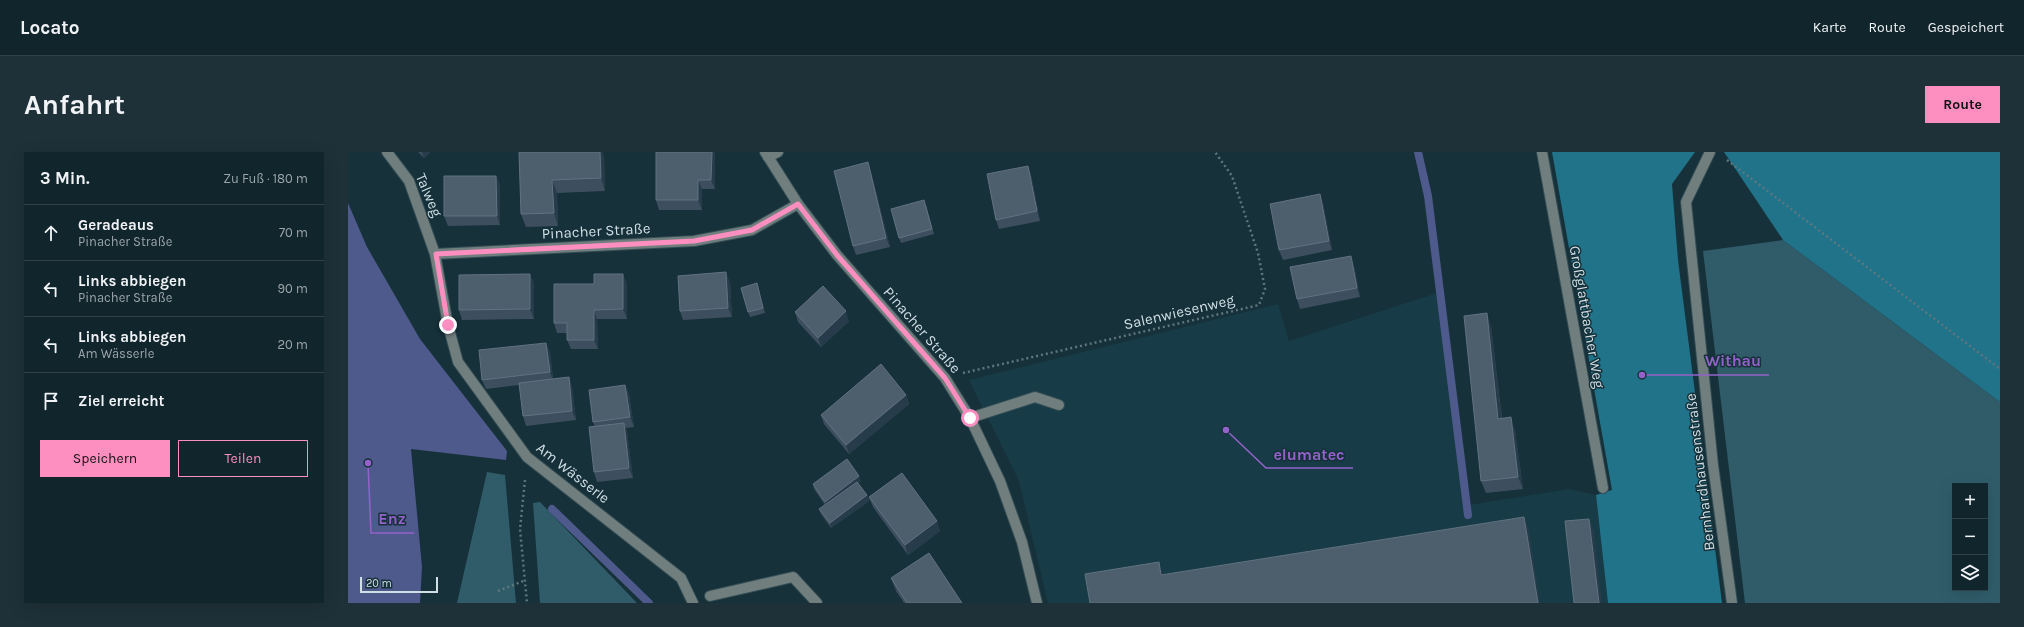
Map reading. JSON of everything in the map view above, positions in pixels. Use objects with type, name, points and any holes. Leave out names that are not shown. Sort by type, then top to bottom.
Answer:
[{"type":"street","name":"Talweg","points":[[387,152],[409,181],[436,254]]},
{"type":"street","points":[[767,154],[778,152]]},
{"type":"street","name":"Großglattbacher Weg","points":[[1542,152],[1603,488]]},
{"type":"street","name":"Bernhardhausenstraße","points":[[1710,152],[1686,202],[1713,465],[1732,603]]},
{"type":"street","name":"Pinacher Straße","points":[[767,154],[798,204],[837,255],[945,378],[970,418],[1003,487],[1022,542],[1037,603]]},
{"type":"street","name":"Pinacher Straße","points":[[436,254],[694,241],[752,230],[798,204]]},
{"type":"street","name":"Am Wässerle","points":[[436,254],[448,325],[458,362],[527,458],[681,578],[693,603]]},
{"type":"street","points":[[970,418],[1035,396],[1059,405]]},
{"type":"street","points":[[710,596],[793,577],[817,603]]},
{"type":"path","name":"Salenwiesenweg","points":[[945,378],[1259,305],[1265,289],[1258,253],[1232,176],[1215,152]]},
{"type":"path","points":[[1722,157],[2000,369]]},
{"type":"path","points":[[527,458],[520,529],[527,603]]},
{"type":"path","points":[[498,590],[526,580]]},
{"type":"shaded area","points":[[1552,152],[1695,152],[1672,184],[1678,260],[1722,603],[1608,603],[1596,495],[1612,490]]},
{"type":"shaded area","points":[[1724,152],[2000,152],[2000,402],[1783,240]]},
{"type":"shaded area","points":[[348,203],[367,247],[420,339],[507,451],[506,460],[411,449],[422,567],[420,603],[348,603]]},
{"type":"shaded area","points":[[1783,240],[2000,402],[2000,603],[1745,603],[1703,251]]},
{"type":"shaded area","points":[[1440,292],[1454,372],[1463,506],[1569,489],[1596,495],[1608,603],[1048,603],[1019,481],[969,380],[1278,304],[1289,341]]},
{"type":"shaded area","points":[[487,472],[505,475],[516,603],[457,603]]},
{"type":"shaded area","points":[[540,502],[637,603],[540,603],[533,503]]},
{"type":"building","points":[[519,152],[600,152],[601,178],[552,180],[554,213],[521,214]]},
{"type":"building","points":[[656,152],[712,152],[711,180],[698,180],[698,200],[656,200]]},
{"type":"building","points":[[868,162],[886,238],[853,246],[834,171]]},
{"type":"building","points":[[1028,166],[1037,211],[996,220],[987,174]]},
{"type":"building","points":[[444,176],[496,176],[497,216],[444,216]]},
{"type":"building","points":[[1320,194],[1329,241],[1279,250],[1270,204]]},
{"type":"building","points":[[924,200],[932,229],[899,238],[891,209]]},
{"type":"building","points":[[1351,256],[1357,288],[1297,299],[1290,267]]},
{"type":"building","points":[[726,272],[728,308],[680,311],[678,276]]},
{"type":"building","points":[[530,274],[530,309],[459,310],[459,275]]},
{"type":"building","points":[[594,274],[623,274],[623,309],[594,310],[594,340],[567,340],[567,323],[554,323],[554,284],[594,284]]},
{"type":"building","points":[[757,283],[763,308],[748,312],[741,288]]},
{"type":"building","points":[[823,286],[846,311],[818,338],[795,312]]},
{"type":"building","points":[[1487,313],[1498,419],[1511,417],[1518,477],[1481,481],[1464,316]]},
{"type":"building","points":[[546,343],[550,372],[482,380],[479,350]]},
{"type":"building","points":[[881,364],[906,395],[846,445],[821,415]]},
{"type":"building","points":[[569,377],[572,411],[523,416],[519,383]]},
{"type":"building","points":[[625,385],[630,417],[593,422],[589,390]]},
{"type":"building","points":[[624,423],[629,468],[594,472],[589,427]]},
{"type":"building","points":[[847,459],[859,476],[825,502],[813,484]]},
{"type":"building","points":[[902,473],[937,521],[905,545],[869,497]]},
{"type":"building","points":[[857,482],[867,495],[830,523],[819,509]]},
{"type":"building","points":[[1524,517],[1538,603],[1090,603],[1085,574],[1159,562],[1161,575]]},
{"type":"building","points":[[1589,519],[1599,603],[1574,603],[1565,521]]},
{"type":"building","points":[[929,553],[962,603],[907,603],[891,578]]},
{"type":"waterway","points":[[1418,152],[1428,196],[1468,515]]},
{"type":"waterway","points":[[552,509],[649,603]]},
{"type":"place","name":"Withau","points":[[1642,375]]},
{"type":"place","name":"elumatec","points":[[1226,430]]},
{"type":"place","name":"Enz","points":[[368,463]]},
{"type":"route","points":[[448,325],[436,254],[694,241],[752,230],[798,204],[837,255],[945,378],[970,418]]}]
